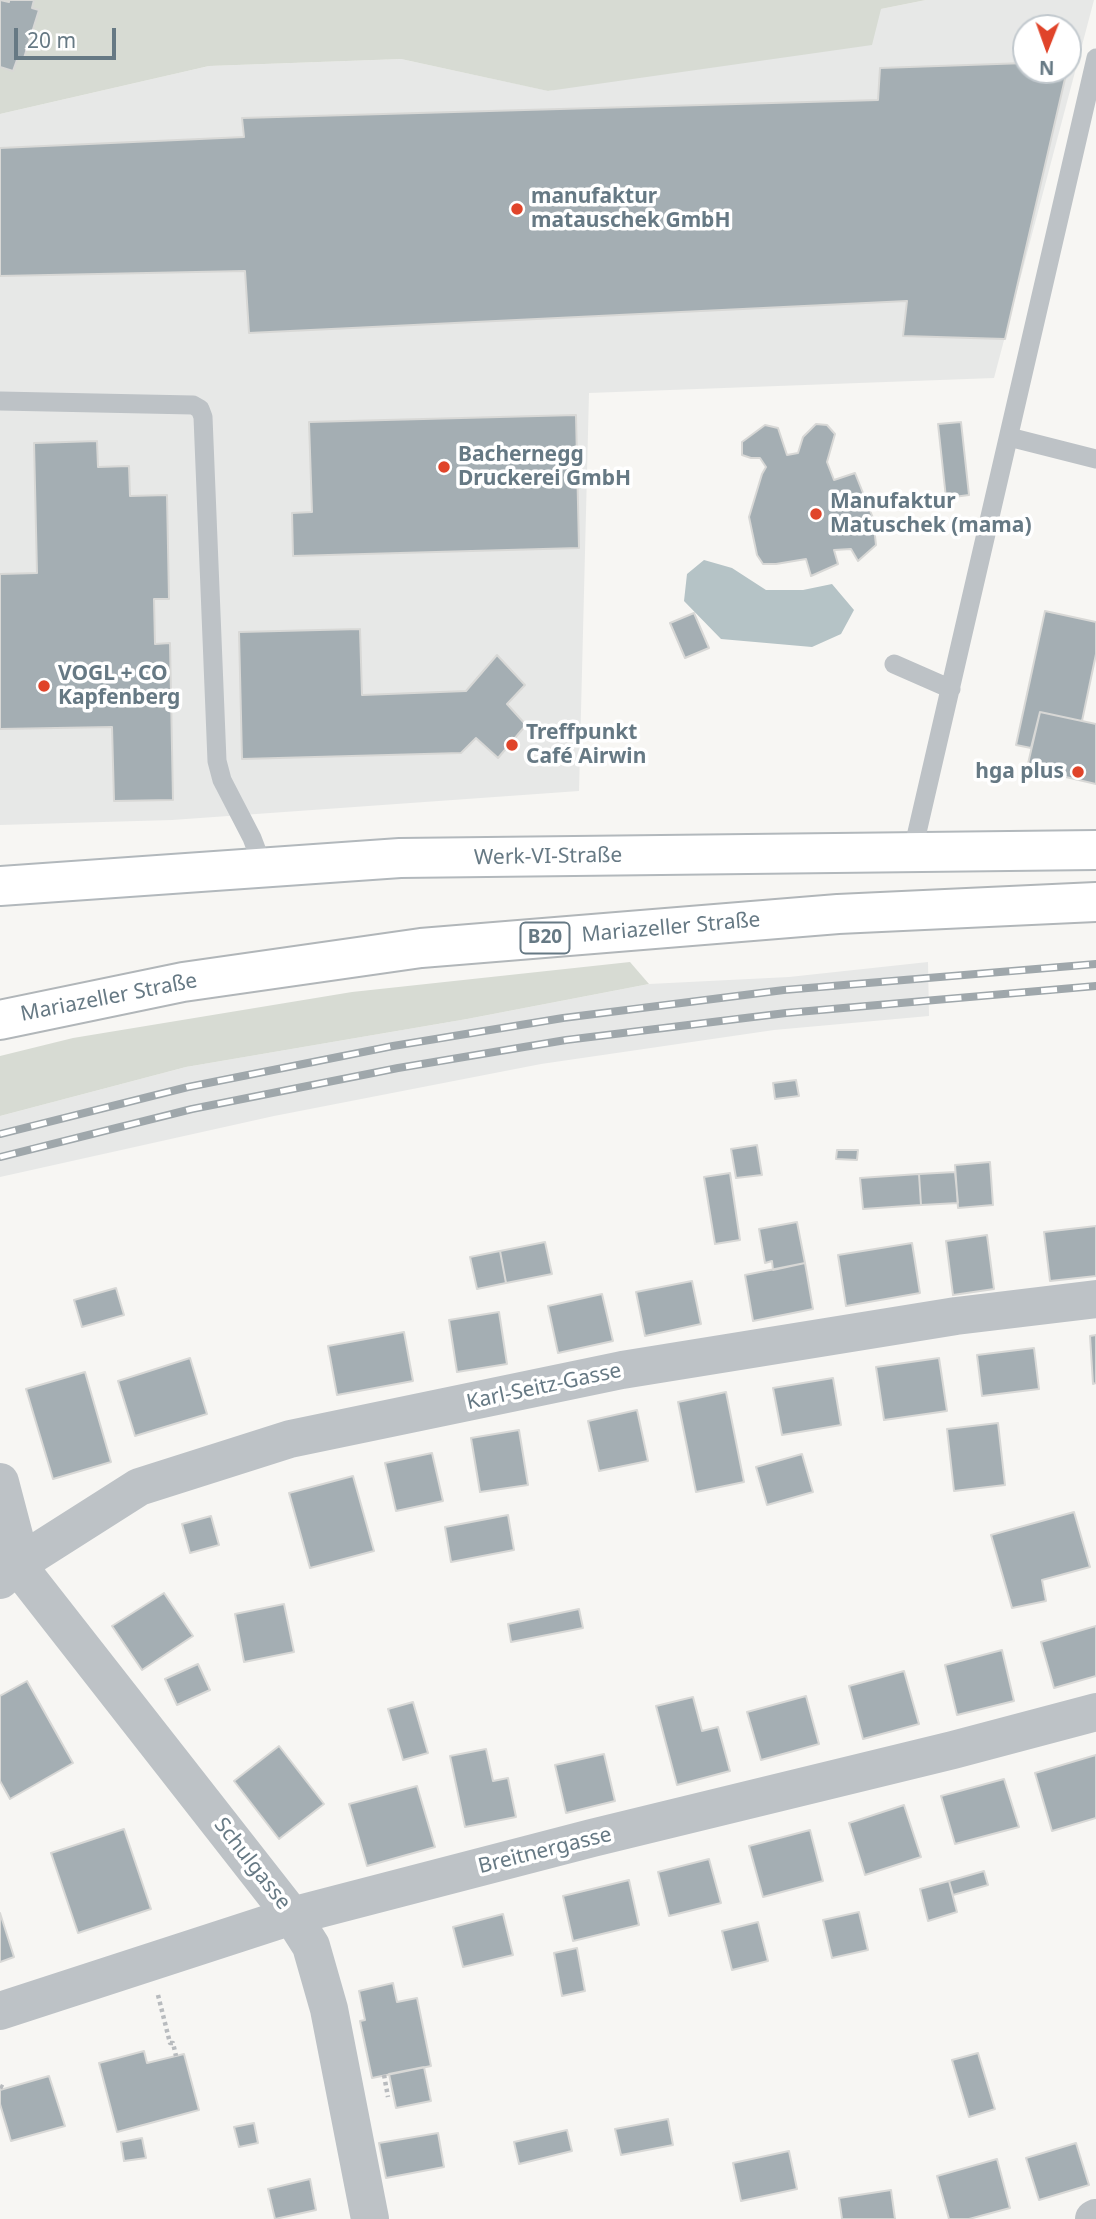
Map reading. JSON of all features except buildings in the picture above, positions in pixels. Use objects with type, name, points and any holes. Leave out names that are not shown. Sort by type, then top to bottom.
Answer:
[{"type":"main road","name":"Werk-VI-Straße","points":[[0,886],[400,858],[1096,850]]},
{"type":"main road","name":"Mariazeller Straße","points":[[0,1020],[183,982],[421,948],[838,914],[1096,902]]},
{"type":"street","name":"Karl-Seitz-Gasse","points":[[10,1571],[139,1486],[290,1439],[622,1370],[956,1316],[1096,1299]]},
{"type":"street","name":"Schulgasse","points":[[0,1482],[10,1571],[29,1580],[292,1916],[311,1945],[329,2009],[370,2219]]},
{"type":"street","name":"Breitnergasse","points":[[0,2011],[292,1916],[579,1841],[953,1750],[1096,1712]]},
{"type":"lane","points":[[912,853],[1096,58]]},
{"type":"lane","points":[[0,401],[193,405],[200,409],[203,416],[217,761],[222,780],[252,838],[263,867]]},
{"type":"lane","points":[[1009,437],[1096,459]]},
{"type":"lane","points":[[894,664],[951,689]]},
{"type":"path","points":[[155,1982],[170,2043],[173,2043],[176,2056]]},
{"type":"path","points":[[384,2076],[388,2097]]},
{"type":"shaded area","points":[[0,0],[926,0],[881,9],[872,45],[548,91],[401,59],[209,66],[0,114]]},
{"type":"shaded area","points":[[926,0],[1094,0],[1082,45],[1082,14],[1012,14],[1012,84],[1072,84],[994,378],[589,393],[579,791],[172,820],[0,825],[0,114],[209,66],[401,59],[549,91]]},
{"type":"shaded area","points":[[704,560],[732,568],[766,590],[803,590],[832,584],[854,610],[841,634],[812,647],[721,639],[684,601],[687,574]]},
{"type":"shaded area","points":[[630,962],[649,984],[467,1019],[186,1067],[0,1116],[0,1056],[73,1038],[352,992]]},
{"type":"shaded area","points":[[928,962],[929,1016],[774,1030],[541,1064],[274,1116],[0,1177],[0,1116],[186,1067],[467,1019],[649,984],[789,977]]},
{"type":"railway","points":[[0,1134],[188,1087],[393,1046],[563,1018],[784,990],[1096,964]]},
{"type":"railway","points":[[0,1157],[192,1109],[398,1068],[566,1040],[786,1013],[1096,986]]},
{"type":"place","name":"manufaktur matauschek GmbH","points":[[517,209]]},
{"type":"place","name":"Bachernegg Druckerei GmbH","points":[[444,467]]},
{"type":"place","name":"Manufaktur Matuschek (mama)","points":[[816,514]]},
{"type":"place","name":"VOGL + CO Kapfenberg","points":[[44,686]]},
{"type":"place","name":"Treffpunkt Café Airwin","points":[[512,745]]},
{"type":"place","name":"hga plus","points":[[1078,772]]}]
